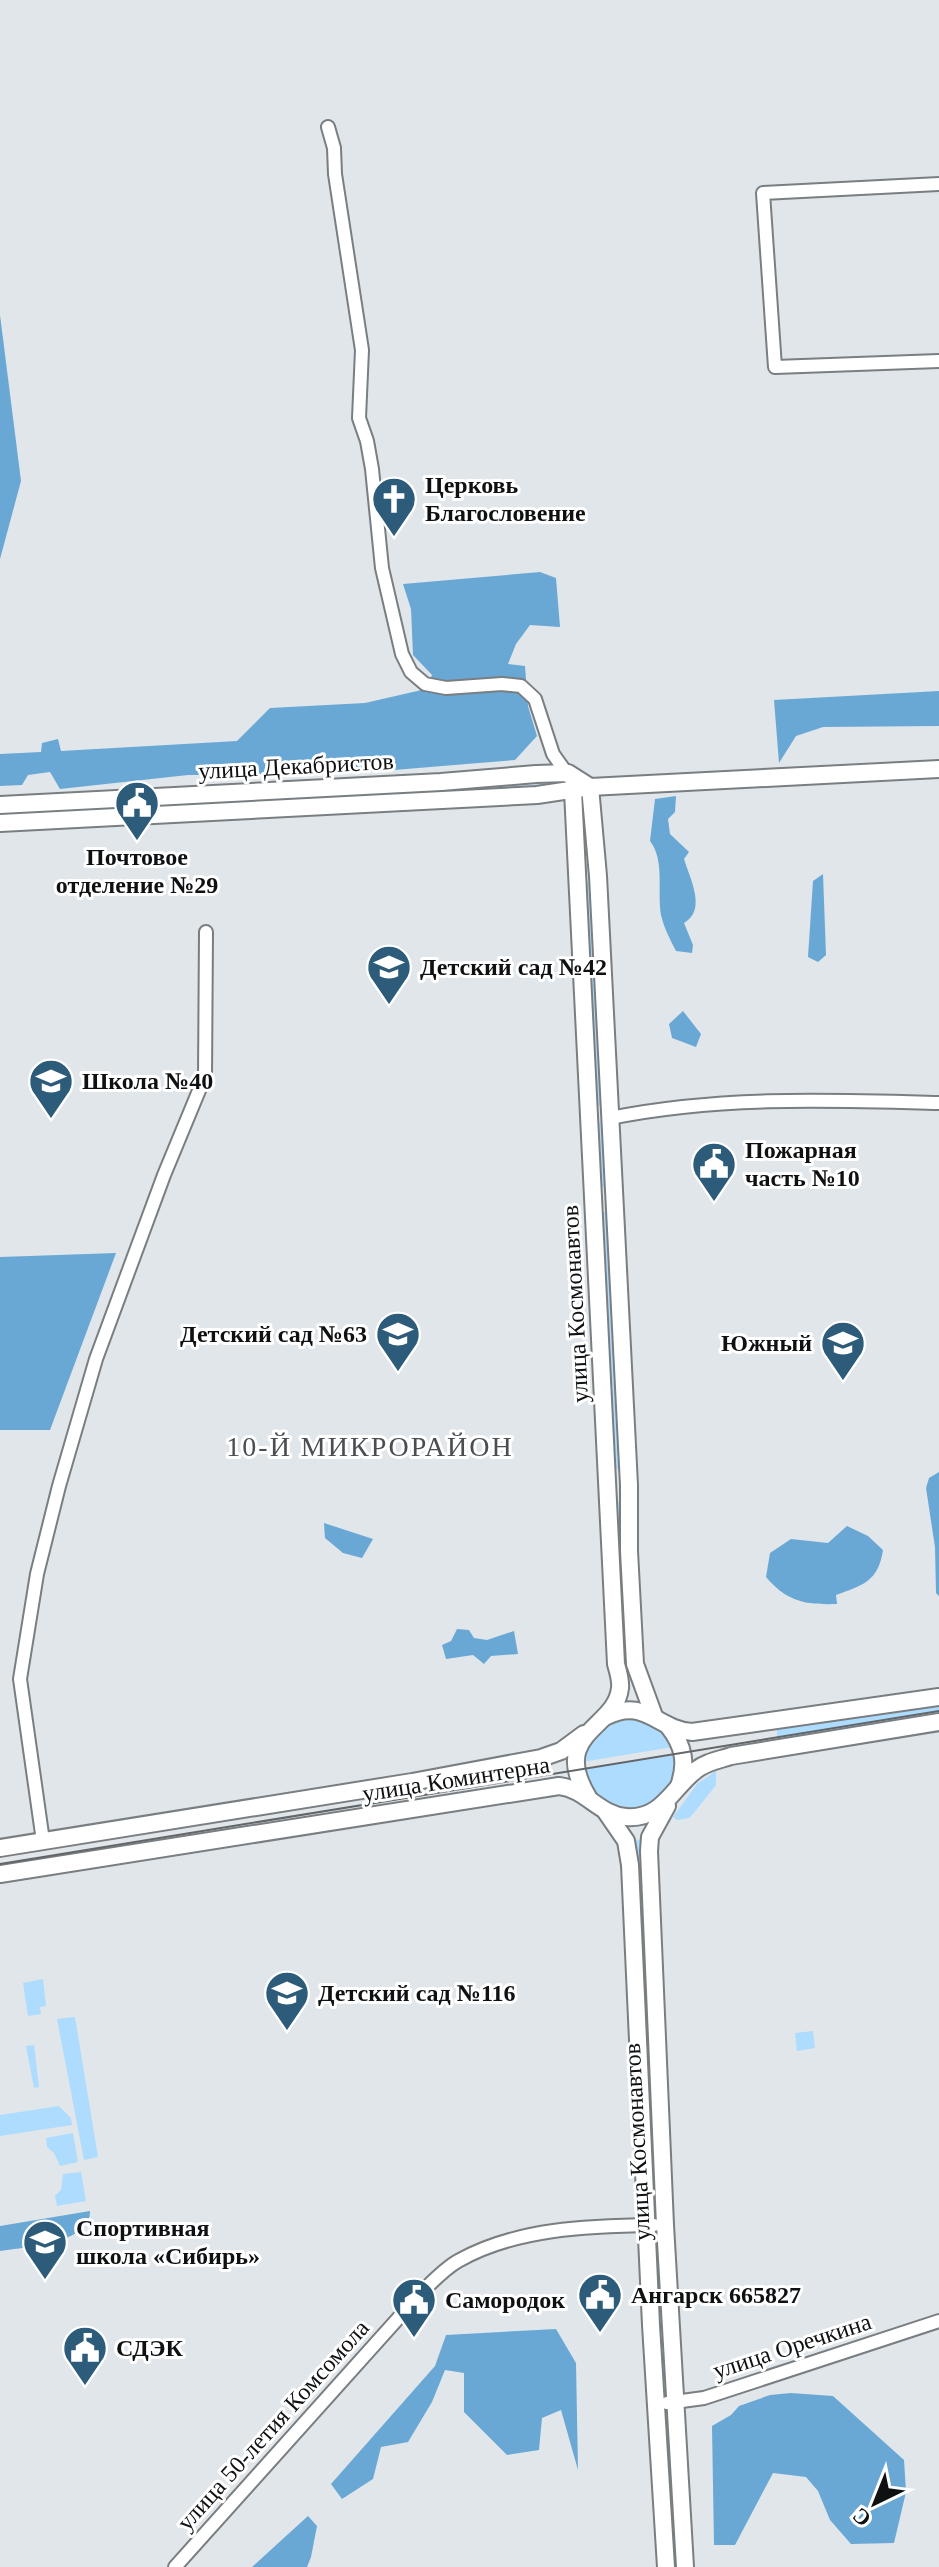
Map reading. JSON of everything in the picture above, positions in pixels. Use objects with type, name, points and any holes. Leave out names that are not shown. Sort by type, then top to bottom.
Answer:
[{"type":"street","points":[[328,127],[334,148],[335,174],[362,350],[359,418],[372,469],[382,568],[402,654],[411,672],[425,684],[446,688],[502,684],[521,686],[535,699],[553,754],[568,773],[590,787]]},
{"type":"street","points":[[939,184],[763,193],[775,367],[939,361]]},
{"type":"street","name":"улица Декабристов","points":[[0,823],[287,809],[573,791],[590,787],[939,769]]},
{"type":"street","points":[[568,773],[573,791]]},
{"type":"street","name":"улица Декабристов","points":[[0,805],[568,773]]},
{"type":"street","name":"улица Космонавтов","points":[[590,787],[598,876],[629,1485],[635,1664],[654,1716]]},
{"type":"street","points":[[287,789],[287,809]]},
{"type":"street","name":"улица Космонавтов","points":[[573,791],[616,1664],[621,1686],[612,1708],[588,1731],[578,1752],[578,1776],[588,1797]]},
{"type":"street","points":[[579,877],[598,876]]},
{"type":"street","points":[[43,1841],[20,1679],[37,1574],[96,1359],[164,1175],[205,1076],[206,932]]},
{"type":"street","points":[[610,1118],[728,1102],[844,1100],[939,1103]]},
{"type":"street","points":[[608,1485],[629,1485]]},
{"type":"street","points":[[654,1716],[669,1727],[686,1732],[939,1697]]},
{"type":"street","name":"улица Коминтерна","points":[[0,1848],[400,1784],[541,1758],[566,1748],[614,1712],[645,1712],[654,1716]]},
{"type":"street","points":[[605,1811],[637,1817],[658,1810],[696,1769],[731,1756],[939,1722]]},
{"type":"street","name":"улица Космонавтов","points":[[669,1727],[684,1757],[683,1773],[653,1830],[649,1851],[665,2225],[685,2567]]},
{"type":"street","name":"улица Коминтерна","points":[[0,1874],[546,1788],[566,1787],[588,1797],[605,1811]]},
{"type":"street","name":"улица Космонавтов","points":[[605,1811],[626,1841],[630,1865],[666,2567]]},
{"type":"street","name":"улица 50-летия Комсомола","points":[[175,2567],[420,2294],[455,2263],[479,2250],[547,2232],[665,2225]]},
{"type":"street","name":"улица Оречкина","points":[[656,2403],[704,2398],[939,2321]]},
{"type":"shaded area","points":[[0,315],[21,481],[0,559]]},
{"type":"shaded area","points":[[540,572],[556,578],[560,627],[530,625],[516,644],[508,664],[525,666],[528,706],[537,736],[515,760],[358,773],[188,775],[60,789],[50,772],[28,775],[22,785],[0,786],[0,754],[41,752],[42,743],[58,739],[61,751],[237,741],[270,708],[365,703],[426,689],[432,675],[413,655],[411,609],[403,584]]},
{"type":"shaded area","points":[[939,691],[939,726],[823,727],[796,736],[779,763],[774,700]]},
{"type":"shaded area","points":[[546,784],[546,789],[296,802],[295,797]]},
{"type":"shaded area","points":[[676,796],[675,812],[668,819],[670,834],[689,852],[684,859],[696,902],[691,917],[684,923],[693,945],[692,953],[676,951],[664,924],[657,857],[650,841],[655,799]]},
{"type":"shaded area","points":[[276,797],[276,803],[0,817],[0,812]]},
{"type":"shaded area","points":[[823,874],[826,955],[818,962],[808,957],[813,881]]},
{"type":"shaded area","points":[[594,881],[604,1105],[598,1106],[585,882]]},
{"type":"shaded area","points":[[683,1011],[701,1034],[696,1047],[672,1038],[669,1024]]},
{"type":"shaded area","points":[[598,1122],[604,1122],[607,1187],[600,1187]]},
{"type":"shaded area","points":[[603,1212],[610,1212],[619,1469],[613,1469]]},
{"type":"shaded area","points":[[116,1253],[50,1430],[0,1430],[0,1257]]},
{"type":"shaded area","points":[[939,1472],[939,1596],[936,1593],[935,1547],[926,1488],[929,1478]]},
{"type":"shaded area","points":[[620,1501],[630,1671],[624,1671],[615,1503]]},
{"type":"shaded area","points":[[324,1523],[373,1539],[362,1558],[343,1553],[325,1538]]},
{"type":"shaded area","points":[[847,1526],[868,1536],[883,1550],[873,1576],[861,1585],[836,1595],[837,1604],[816,1604],[790,1597],[766,1577],[770,1553],[791,1539],[828,1543]]},
{"type":"shaded area","points":[[457,1629],[469,1630],[474,1638],[487,1640],[514,1631],[518,1654],[491,1656],[484,1664],[473,1655],[446,1659],[442,1645],[451,1641]]},
{"type":"shaded area","points":[[939,1702],[939,1718],[777,1743],[777,1727]]},
{"type":"shaded area","points":[[626,1717],[654,1726],[673,1747],[582,1762],[588,1745],[597,1733]]},
{"type":"shaded area","points":[[676,1755],[675,1777],[668,1790],[659,1799],[637,1809],[613,1807],[602,1801],[591,1790],[583,1769]]},
{"type":"shaded area","points":[[716,1771],[716,1785],[693,1814],[677,1820],[673,1817],[697,1784]]},
{"type":"shaded area","points":[[642,1839],[659,2209],[653,2210],[636,1840]]},
{"type":"shaded area","points":[[43,1979],[46,2006],[40,2007],[41,2014],[28,2016],[23,1983]]},
{"type":"shaded area","points":[[75,2017],[98,2157],[84,2160],[57,2019]]},
{"type":"shaded area","points":[[813,2031],[815,2048],[797,2051],[795,2033]]},
{"type":"shaded area","points":[[34,2045],[39,2087],[34,2088],[26,2046]]},
{"type":"shaded area","points":[[59,2106],[71,2118],[72,2125],[0,2136],[0,2115]]},
{"type":"shaded area","points":[[73,2133],[78,2162],[60,2166],[47,2147],[46,2138]]},
{"type":"shaded area","points":[[81,2172],[86,2201],[57,2206],[55,2196],[61,2190],[63,2174]]},
{"type":"shaded area","points":[[90,2211],[80,2231],[68,2237],[0,2251],[0,2226]]},
{"type":"shaded area","points":[[656,2239],[660,2239],[667,2373],[662,2373]]},
{"type":"shaded area","points":[[556,2329],[576,2363],[578,2470],[561,2410],[542,2418],[539,2450],[507,2455],[464,2412],[464,2373],[445,2370],[432,2402],[408,2442],[381,2447],[373,2479],[342,2499],[331,2484],[435,2366],[446,2335]]},
{"type":"shaded area","points":[[770,2395],[833,2396],[904,2460],[906,2492],[894,2543],[851,2544],[830,2520],[818,2491],[806,2477],[773,2473],[735,2545],[714,2545],[712,2426],[731,2415],[739,2406]]},
{"type":"shaded area","points":[[665,2415],[670,2415],[676,2543],[671,2543]]},
{"type":"shaded area","points":[[308,2516],[317,2526],[307,2567],[252,2567]]},
{"type":"tram line","points":[[0,1864],[939,1711]]},
{"type":"place","name":"Церковь Благословение","points":[[394,538]]},
{"type":"place","name":"Почтовое отделение №29","points":[[137,842]]},
{"type":"place","name":"Детский сад №42","points":[[389,1006]]},
{"type":"place","name":"Школа №40","points":[[51,1120]]},
{"type":"place","name":"Пожарная часть №10","points":[[714,1203]]},
{"type":"place","name":"Детский сад №63","points":[[398,1373]]},
{"type":"place","name":"Южный","points":[[843,1382]]},
{"type":"place","name":"Детский сад №116","points":[[287,2032]]},
{"type":"place","name":"Спортивная школа «Сибирь»","points":[[45,2281]]},
{"type":"place","name":"Ангарск 665827","points":[[600,2334]]},
{"type":"place","name":"Самородок","points":[[414,2339]]},
{"type":"place","name":"СДЭК","points":[[85,2387]]},
{"type":"district","name":"10-Й МИКРОРАЙОН","points":[[370,1446]]}]
